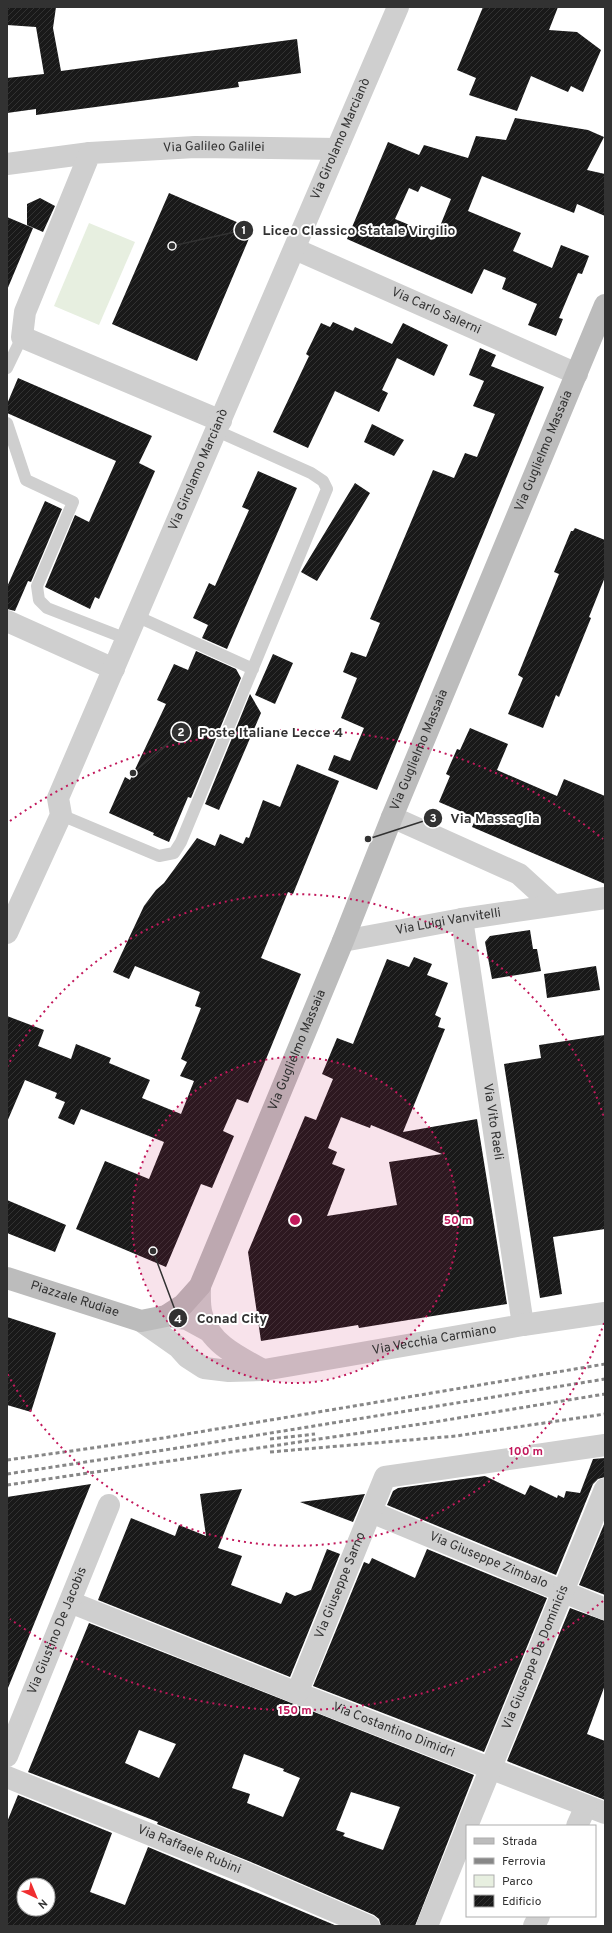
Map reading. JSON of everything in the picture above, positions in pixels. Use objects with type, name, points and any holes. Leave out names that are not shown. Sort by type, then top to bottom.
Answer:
[{"type":"main road","name":"Via Guglielmo Massaia","points":[[142,1321],[166,1316],[183,1305],[200,1286],[343,941],[392,817],[605,305]]},
{"type":"main road","name":"Piazzale Rudiae","points":[[7,1278],[142,1321]]},
{"type":"street","name":"Via Girolamo Marcianò","points":[[61,815],[58,798],[398,7]]},
{"type":"street","name":"Via Galileo Galilei","points":[[7,164],[90,153],[195,148],[337,149]]},
{"type":"street","points":[[90,153],[25,312],[14,334],[219,426]]},
{"type":"street","name":"Via Carlo Salerni","points":[[295,249],[577,374]]},
{"type":"street","points":[[7,621],[114,669]]},
{"type":"street","points":[[7,933],[61,815]]},
{"type":"street","points":[[392,817],[518,874],[554,905]]},
{"type":"street","name":"Via Luigi Vanvitelli","points":[[343,941],[462,919],[605,898]]},
{"type":"street","name":"Via Vito Raeli","points":[[462,919],[523,1325]]},
{"type":"street","points":[[200,1286],[202,1314],[209,1331]]},
{"type":"street","name":"Via Vecchia Carmiano","points":[[142,1321],[178,1347],[187,1358],[204,1368],[229,1371],[264,1370],[523,1325],[605,1313]]},
{"type":"street","points":[[166,1316],[187,1319],[209,1331],[224,1346],[241,1358],[264,1370]]},
{"type":"street","name":"Via Giuseppe Sarno","points":[[297,1693],[385,1477],[605,1445]]},
{"type":"street","name":"Via Giuseppe De Dominicis","points":[[468,1825],[605,1489]]},
{"type":"street","name":"Via Giustino De Jacobis","points":[[7,1756],[109,1505]]},
{"type":"street","name":"Via Giuseppe Zimbalo","points":[[371,1512],[605,1608]]},
{"type":"street","name":"Via Costantino Dimidri","points":[[70,1602],[595,1810]]},
{"type":"street","name":"Via Raffaele Rubini","points":[[7,1777],[239,1870],[369,1926]]},
{"type":"street","points":[[578,1825],[595,1810]]},
{"type":"street","name":"Via Giuseppe De Dominicis","points":[[427,1926],[466,1829]]},
{"type":"street","points":[[534,1926],[538,1917]]},
{"type":"lane","points":[[7,368],[14,334]]},
{"type":"lane","points":[[7,423],[26,480],[73,502],[37,586],[39,600],[47,608],[127,639]]},
{"type":"lane","points":[[61,815],[159,856],[174,853],[181,842],[327,490],[323,481],[312,473],[219,426]]},
{"type":"lane","points":[[136,616],[253,668]]},
{"type":"green space","points":[[89,223],[135,242],[99,325],[54,306]]},
{"type":"building","points":[[7,7],[56,7],[53,28],[61,71],[297,39],[301,73],[238,82],[239,87],[170,97],[36,115],[36,109],[7,113],[7,78],[44,74],[36,27],[7,25]]},
{"type":"building","points":[[483,7],[558,7],[549,30],[577,32],[601,50],[583,92],[571,86],[568,92],[531,76],[517,111],[469,95],[476,78],[457,70]]},
{"type":"building","points":[[515,118],[588,130],[604,137],[587,170],[605,174],[605,216],[577,204],[574,213],[482,176],[468,211],[521,233],[513,251],[552,268],[561,245],[589,256],[582,274],[578,273],[559,318],[563,319],[556,336],[528,325],[537,304],[502,289],[506,278],[484,269],[472,294],[347,239],[388,142],[419,155],[424,145],[468,158],[476,136],[506,140]],"holes":[[[421,186],[451,199],[436,236],[395,219],[409,188],[418,192]]]},
{"type":"building","points":[[169,193],[253,229],[197,361],[112,324]]},
{"type":"building","points":[[40,198],[55,206],[43,232],[27,225],[27,204]]},
{"type":"building","points":[[7,217],[33,228],[7,290]]},
{"type":"building","points":[[333,322],[353,331],[355,327],[392,344],[403,323],[448,345],[434,376],[397,358],[382,390],[388,393],[379,412],[335,391],[308,448],[273,432],[309,356],[306,354],[321,323],[330,327]]},
{"type":"building","points":[[480,348],[496,355],[491,366],[544,387],[377,790],[328,770],[334,755],[350,761],[364,728],[341,718],[357,678],[343,672],[351,652],[366,657],[380,623],[370,619],[433,470],[454,478],[465,453],[477,457],[495,414],[473,406],[484,381],[469,375]]},
{"type":"building","points":[[18,378],[152,436],[139,463],[155,471],[99,599],[95,597],[90,609],[45,587],[75,515],[89,522],[116,461],[7,413],[7,404]]},
{"type":"building","points":[[372,424],[404,440],[394,456],[364,442]]},
{"type":"building","points":[[258,471],[297,488],[227,649],[202,638],[208,625],[193,618],[209,583],[215,586],[249,510],[242,507]]},
{"type":"building","points":[[355,483],[370,493],[317,581],[301,572]]},
{"type":"building","points":[[45,501],[62,509],[31,582],[28,581],[15,611],[7,609],[7,587]]},
{"type":"building","points":[[575,528],[605,540],[605,577],[589,617],[591,618],[559,697],[556,695],[543,728],[508,714],[523,678],[518,675],[559,574],[554,572],[571,531]]},
{"type":"building","points":[[196,651],[236,669],[241,678],[191,798],[188,797],[169,842],[153,835],[154,833],[109,813],[125,777],[130,780],[166,704],[157,700],[174,664],[188,670]]},
{"type":"building","points":[[273,654],[293,663],[275,704],[255,695]]},
{"type":"building","points":[[250,694],[261,713],[219,810],[205,804]]},
{"type":"building","points":[[470,728],[508,744],[497,770],[557,796],[564,779],[605,796],[605,884],[472,827],[476,818],[439,802],[450,776],[446,774],[457,749],[460,750]]},
{"type":"building","points":[[297,764],[339,781],[293,894],[288,892],[261,958],[301,974],[248,1103],[237,1099],[223,1131],[234,1136],[212,1188],[201,1184],[166,1267],[76,1229],[105,1161],[149,1179],[164,1142],[81,1109],[74,1125],[58,1118],[65,1102],[55,1098],[57,1093],[25,1080],[7,1122],[7,1016],[44,1030],[38,1046],[71,1059],[76,1044],[111,1058],[109,1063],[150,1080],[142,1098],[181,1114],[194,1081],[180,1076],[187,1062],[181,1059],[201,1008],[195,1006],[200,992],[135,966],[129,979],[113,972],[144,906],[156,890],[164,883],[197,838],[215,846],[220,834],[243,844],[246,837],[249,838],[263,800],[280,807]]},
{"type":"building","points":[[530,930],[533,949],[537,949],[541,971],[492,979],[485,942],[490,936]]},
{"type":"building","points":[[414,957],[432,964],[427,975],[448,983],[435,1015],[441,1018],[438,1027],[445,1029],[403,1132],[477,1119],[507,1304],[359,1328],[358,1325],[261,1341],[248,1252],[305,1116],[316,1120],[333,1079],[322,1074],[337,1038],[353,1044],[387,959],[409,967]],"holes":[[[341,1117],[370,1128],[371,1125],[442,1154],[389,1162],[397,1205],[327,1216],[345,1169],[332,1164],[337,1152],[328,1148]]]},
{"type":"building","points":[[596,966],[600,990],[547,998],[544,974]]},
{"type":"building","points":[[605,1035],[605,1229],[553,1237],[562,1294],[540,1298],[504,1064],[541,1058],[539,1045]]},
{"type":"building","points":[[7,1200],[66,1225],[55,1252],[7,1233]]},
{"type":"building","points":[[7,1317],[56,1333],[31,1412],[7,1405]]},
{"type":"building","points":[[605,1458],[605,1477],[598,1479],[593,1484],[556,1575],[387,1505],[393,1491],[398,1488],[485,1476],[525,1495],[530,1485],[557,1498],[558,1495],[564,1498],[566,1491],[580,1493],[593,1459]]},
{"type":"building","points":[[91,1484],[8,1688],[7,1688],[7,1497]]},
{"type":"building","points":[[242,1489],[218,1548],[242,1556],[231,1585],[281,1604],[286,1592],[295,1596],[311,1590],[327,1549],[340,1554],[290,1677],[98,1600],[131,1518],[175,1536],[179,1525],[206,1536],[200,1494]]},
{"type":"building","points":[[365,1494],[353,1522],[300,1502]]},
{"type":"building","points":[[605,1522],[605,1595],[579,1585]]},
{"type":"building","points":[[427,1549],[547,1598],[484,1752],[313,1686],[364,1562],[369,1564],[372,1558],[415,1578]]},
{"type":"building","points":[[570,1608],[605,1621],[605,1685],[587,1734],[605,1741],[605,1800],[507,1761]]},
{"type":"building","points":[[89,1623],[474,1775],[415,1926],[381,1926],[379,1919],[374,1915],[251,1862],[157,1824],[158,1822],[28,1772]],"holes":[[[139,1730],[176,1744],[159,1778],[125,1763]],[[244,1754],[284,1769],[283,1771],[300,1778],[283,1817],[247,1803],[250,1794],[232,1788]],[[351,1792],[400,1807],[383,1850],[343,1836],[345,1833],[336,1830]]]},
{"type":"building","points":[[18,1795],[112,1833],[90,1892],[125,1905],[148,1847],[337,1926],[7,1926],[7,1822]]},
{"type":"railway","points":[[7,1460],[163,1438],[605,1364]]},
{"type":"railway","points":[[7,1474],[605,1379]]},
{"type":"railway","points":[[7,1485],[428,1423],[605,1394]]},
{"type":"railway","points":[[270,1452],[456,1436],[605,1414]]},
{"type":"railway","points":[[270,1439],[315,1434]]},
{"type":"place","name":"Liceo Classico Statale Virgilio","points":[[172,246]]},
{"type":"place","name":"Poste Italiane Lecce 4","points":[[133,773]]},
{"type":"place","name":"Via Massaglia","points":[[368,839]]},
{"type":"place","name":"Conad City","points":[[153,1251]]}]
